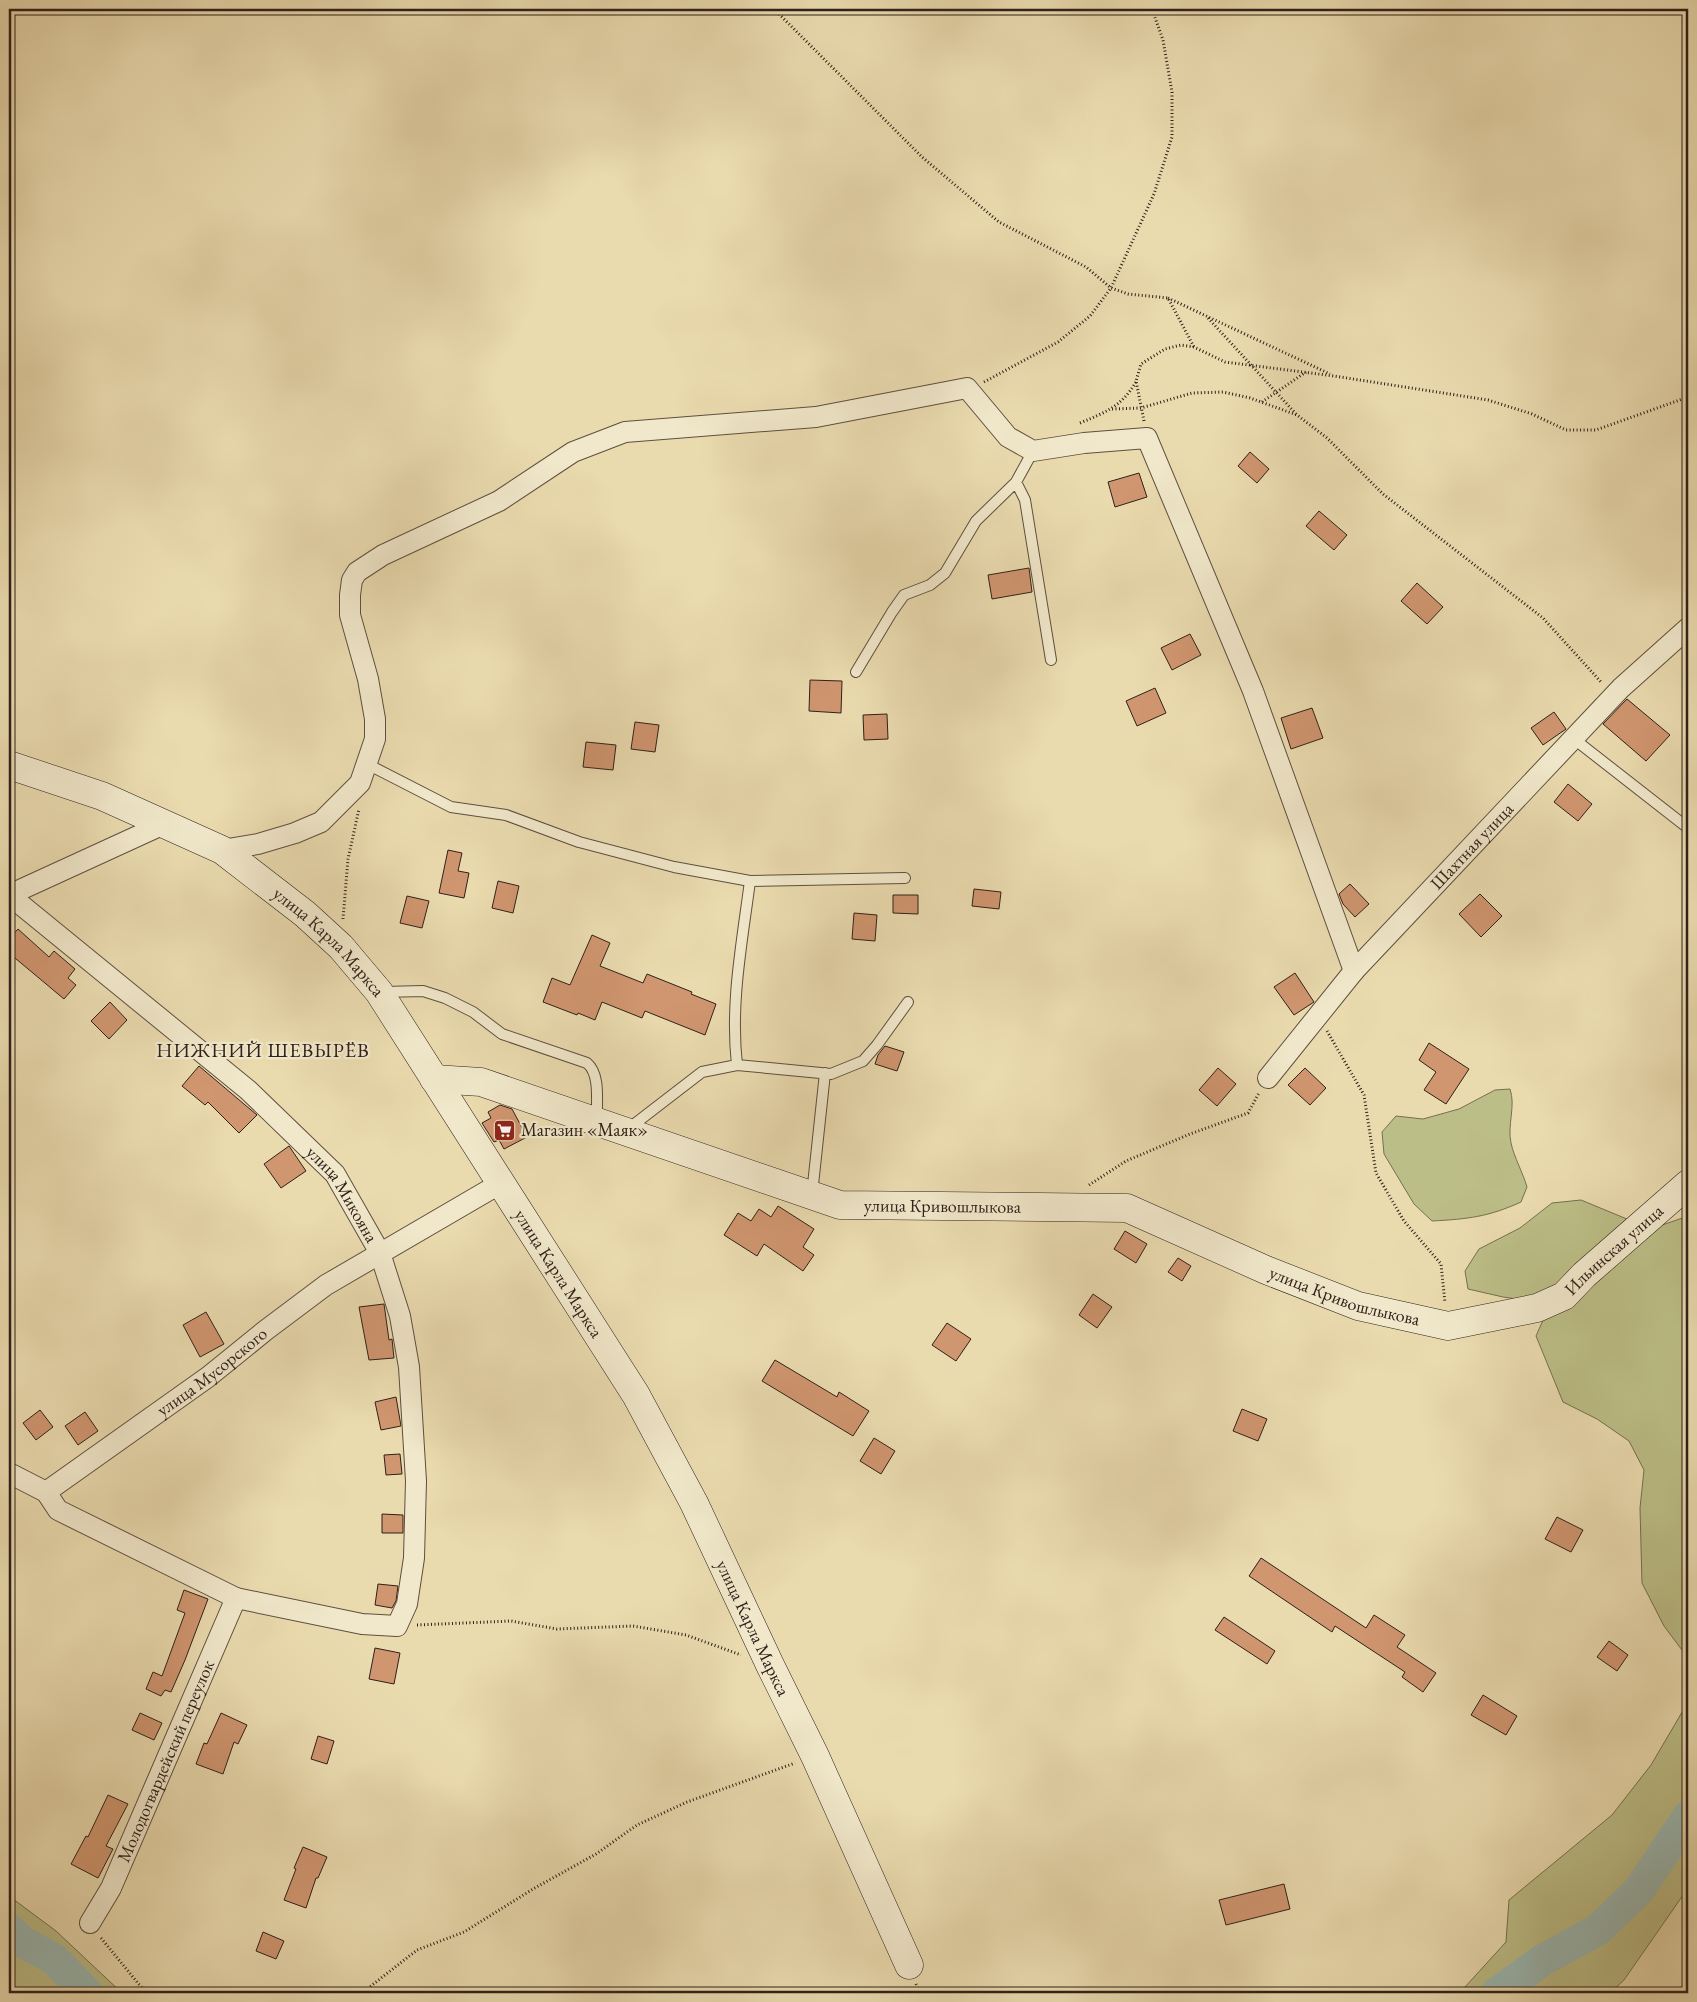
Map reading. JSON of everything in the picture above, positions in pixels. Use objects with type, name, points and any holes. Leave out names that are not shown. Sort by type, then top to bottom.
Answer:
[{"type":"street","points":[[222,850],[258,844],[296,834],[321,822],[360,783],[374,739],[375,719],[368,679],[350,615],[350,595],[352,580],[357,572],[383,555],[500,500],[573,452],[626,432],[816,417],[967,388],[1008,437],[1032,450],[1084,443],[1147,438],[1253,691],[1354,971]]},
{"type":"street","name":"Шахтная улица","points":[[1268,1078],[1354,971],[1614,696],[1688,628]]},
{"type":"street","name":"улица Карла Маркса","points":[[9,765],[102,796],[222,850],[305,914],[341,947],[379,992],[636,1394],[694,1503],[770,1666],[815,1756],[908,1965]]},
{"type":"street","points":[[9,895],[164,824]]},
{"type":"street","name":"улица Микояна","points":[[9,895],[248,1090],[335,1174],[380,1253],[400,1316],[408,1367],[416,1481],[414,1558],[407,1604],[397,1626]]},
{"type":"street","name":"улица Кривошлыкова","points":[[434,1080],[481,1082],[840,1204],[1127,1208],[1266,1270],[1358,1306],[1448,1326]]},
{"type":"street","name":"улица Мусорского","points":[[46,1492],[208,1377],[326,1285],[501,1183]]},
{"type":"street","name":"Ильинская улица","points":[[1448,1326],[1537,1308],[1564,1296],[1584,1275],[1688,1184]]},
{"type":"street","points":[[9,1473],[46,1492],[58,1510],[236,1598],[362,1624],[397,1626]]},
{"type":"street","name":"Молодогвардейский переулок","points":[[90,1923],[111,1888],[236,1598]]},
{"type":"lane","points":[[856,672],[904,595],[930,585],[946,573],[976,521],[1016,482],[1032,450]]},
{"type":"lane","points":[[1016,482],[1025,500],[1051,660]]},
{"type":"lane","points":[[1574,739],[1688,828]]},
{"type":"lane","points":[[367,764],[451,807],[506,815],[579,842],[674,867],[750,881],[905,878]]},
{"type":"lane","points":[[738,1064],[734,1037],[734,1004],[750,881]]},
{"type":"lane","points":[[379,992],[423,991],[445,998],[473,1012],[502,1034],[586,1063],[593,1068],[596,1082],[597,1121]]},
{"type":"lane","points":[[626,1131],[702,1072],[738,1064],[831,1074],[863,1061],[908,1002]]},
{"type":"lane","points":[[812,1195],[825,1074]]},
{"type":"path","points":[[774,9],[922,157],[999,222],[1086,267],[1111,288],[1128,294],[1168,298],[1334,376]]},
{"type":"path","points":[[967,388],[982,383],[1058,342],[1090,316],[1111,288],[1154,194],[1172,137],[1172,92],[1163,40],[1152,9]]},
{"type":"path","points":[[1168,298],[1194,347]]},
{"type":"path","points":[[1206,316],[1297,415],[1327,438],[1383,494],[1543,618],[1614,696]]},
{"type":"path","points":[[1056,447],[1062,436],[1077,425],[1112,409],[1128,396],[1136,381],[1141,364],[1165,349],[1181,345],[1194,347],[1225,362],[1334,376],[1488,400],[1532,414],[1566,430],[1596,430],[1688,397]]},
{"type":"path","points":[[1262,402],[1306,372]]},
{"type":"path","points":[[1136,381],[1147,438]]},
{"type":"path","points":[[1112,409],[1141,408],[1192,393],[1223,392],[1262,402],[1297,415]]},
{"type":"path","points":[[341,947],[348,859],[359,814],[360,783]]},
{"type":"path","points":[[1318,1015],[1364,1095],[1376,1173],[1404,1222],[1441,1264],[1448,1326]]},
{"type":"path","points":[[1088,1186],[1126,1161],[1190,1134],[1248,1113],[1268,1078]]},
{"type":"path","points":[[397,1626],[511,1621],[557,1629],[633,1626],[686,1635],[770,1666]]},
{"type":"path","points":[[362,1993],[417,1950],[472,1928],[533,1889],[596,1854],[637,1824],[687,1802],[815,1756]]},
{"type":"path","points":[[90,1923],[146,1993]]},
{"type":"green space","points":[[1510,1089],[1512,1095],[1511,1143],[1527,1187],[1521,1202],[1478,1216],[1432,1221],[1414,1204],[1384,1154],[1382,1132],[1396,1116],[1423,1119],[1459,1109],[1495,1090]]},
{"type":"green space","points":[[1581,1200],[1651,1229],[1688,1216],[1688,1658],[1664,1626],[1642,1583],[1640,1508],[1644,1470],[1629,1441],[1597,1419],[1563,1402],[1536,1336],[1544,1318],[1530,1301],[1468,1289],[1465,1271],[1479,1249],[1520,1228],[1552,1203]]},
{"type":"green space","points":[[1688,1702],[1688,1888],[1624,1980],[1610,1993],[1455,1993],[1465,1987],[1506,1942],[1509,1900],[1612,1815],[1651,1765]]},
{"type":"green space","points":[[9,1896],[56,1931],[122,1993],[9,1993]]},
{"type":"building","points":[[1250,452],[1269,469],[1257,483],[1238,466]]},
{"type":"building","points":[[1139,473],[1147,497],[1115,507],[1108,482]]},
{"type":"building","points":[[1319,511],[1347,535],[1334,550],[1306,526]]},
{"type":"building","points":[[1029,568],[1032,592],[992,599],[988,575]]},
{"type":"building","points":[[1417,583],[1443,607],[1427,624],[1401,601]]},
{"type":"building","points":[[1190,634],[1201,655],[1172,670],[1161,648]]},
{"type":"building","points":[[810,680],[842,681],[841,713],[809,711]]},
{"type":"building","points":[[1155,688],[1166,713],[1137,726],[1126,701]]},
{"type":"building","points":[[1627,699],[1670,735],[1646,761],[1603,724]]},
{"type":"building","points":[[1312,708],[1323,738],[1291,749],[1281,718]]},
{"type":"building","points":[[1554,712],[1566,729],[1543,745],[1531,728]]},
{"type":"building","points":[[887,714],[888,739],[864,740],[863,715]]},
{"type":"building","points":[[635,722],[659,725],[655,752],[631,749]]},
{"type":"building","points":[[586,742],[616,745],[613,770],[583,767]]},
{"type":"building","points":[[1568,784],[1592,804],[1578,821],[1554,802]]},
{"type":"building","points":[[448,850],[462,853],[458,871],[469,873],[464,898],[439,893]]},
{"type":"building","points":[[498,881],[519,886],[513,913],[492,908]]},
{"type":"building","points":[[1350,884],[1369,904],[1355,917],[1343,904],[1339,894]]},
{"type":"building","points":[[974,889],[1001,892],[999,909],[972,906]]},
{"type":"building","points":[[1480,894],[1502,916],[1481,937],[1459,914]]},
{"type":"building","points":[[893,895],[918,895],[918,914],[893,913]]},
{"type":"building","points":[[407,896],[429,901],[422,928],[400,923]]},
{"type":"building","points":[[854,913],[877,915],[875,941],[852,939]]},
{"type":"building","points":[[18,929],[49,957],[54,951],[75,969],[68,978],[76,985],[64,999],[9,953],[9,939]]},
{"type":"building","points":[[592,935],[610,943],[600,966],[643,983],[647,974],[716,1004],[705,1035],[645,1011],[642,1018],[602,1002],[595,1020],[543,1002],[552,978],[570,985]]},
{"type":"building","points":[[1295,973],[1314,1002],[1294,1015],[1274,987]]},
{"type":"building","points":[[110,1002],[127,1020],[109,1039],[91,1021]]},
{"type":"building","points":[[1429,1043],[1469,1069],[1446,1104],[1424,1090],[1436,1072],[1419,1060]]},
{"type":"building","points":[[885,1046],[904,1052],[897,1071],[875,1064],[878,1055]]},
{"type":"building","points":[[199,1066],[257,1115],[239,1133],[208,1102],[205,1105],[182,1086]]},
{"type":"building","points":[[1218,1068],[1236,1084],[1217,1106],[1199,1090]]},
{"type":"building","points":[[1305,1068],[1326,1088],[1310,1105],[1288,1085]]},
{"type":"building","name":"Магазин «Маяк»","points":[[500,1105],[512,1109],[527,1137],[504,1149],[499,1140],[494,1142],[482,1123],[491,1118],[488,1112]]},
{"type":"building","points":[[289,1146],[306,1171],[281,1188],[264,1164]]},
{"type":"building","points":[[778,1206],[814,1229],[803,1247],[814,1255],[803,1271],[764,1244],[757,1256],[724,1235],[738,1213],[751,1221],[759,1209],[771,1217]]},
{"type":"building","points":[[1125,1231],[1147,1244],[1136,1263],[1114,1249]]},
{"type":"building","points":[[1178,1258],[1191,1266],[1182,1281],[1168,1272]]},
{"type":"building","points":[[1093,1294],[1112,1307],[1097,1328],[1079,1315]]},
{"type":"building","points":[[384,1304],[389,1340],[392,1339],[394,1358],[369,1360],[359,1307]]},
{"type":"building","points":[[206,1312],[224,1344],[200,1357],[183,1325]]},
{"type":"building","points":[[947,1323],[971,1339],[956,1361],[932,1345]]},
{"type":"building","points":[[775,1360],[837,1397],[839,1392],[869,1411],[853,1436],[762,1381]]},
{"type":"building","points":[[396,1397],[401,1426],[381,1430],[375,1402]]},
{"type":"building","points":[[1242,1409],[1267,1419],[1258,1441],[1233,1431]]},
{"type":"building","points":[[40,1410],[53,1427],[36,1440],[23,1423]]},
{"type":"building","points":[[85,1412],[98,1431],[78,1445],[65,1426]]},
{"type":"building","points":[[874,1438],[895,1451],[881,1474],[860,1461]]},
{"type":"building","points":[[400,1454],[402,1474],[386,1475],[384,1455]]},
{"type":"building","points":[[382,1514],[403,1515],[403,1533],[382,1533]]},
{"type":"building","points":[[1557,1517],[1583,1530],[1571,1552],[1545,1539]]},
{"type":"building","points":[[1261,1558],[1366,1628],[1374,1615],[1405,1635],[1397,1647],[1436,1673],[1423,1692],[1402,1677],[1405,1672],[1335,1626],[1332,1632],[1249,1576]]},
{"type":"building","points":[[378,1584],[398,1586],[396,1601],[392,1608],[375,1605]]},
{"type":"building","points":[[184,1590],[208,1599],[171,1692],[165,1690],[161,1696],[146,1689],[153,1672],[162,1676],[185,1613],[177,1610]]},
{"type":"building","points":[[1224,1617],[1275,1651],[1267,1664],[1215,1630]]},
{"type":"building","points":[[1609,1641],[1628,1655],[1617,1671],[1597,1657]]},
{"type":"building","points":[[375,1648],[400,1653],[394,1684],[369,1679]]},
{"type":"building","points":[[1483,1695],[1517,1716],[1506,1735],[1471,1715]]},
{"type":"building","points":[[140,1713],[162,1723],[154,1740],[132,1730]]},
{"type":"building","points":[[221,1713],[247,1725],[238,1744],[234,1742],[223,1774],[196,1764],[204,1743],[207,1744]]},
{"type":"building","points":[[318,1736],[334,1741],[327,1764],[311,1759]]},
{"type":"building","points":[[108,1795],[128,1804],[106,1846],[113,1849],[98,1878],[71,1864],[86,1836],[88,1837]]},
{"type":"building","points":[[303,1847],[327,1857],[318,1878],[316,1878],[306,1908],[284,1900]]},
{"type":"building","points":[[1284,1884],[1290,1909],[1226,1925],[1219,1900]]},
{"type":"building","points":[[263,1932],[284,1941],[276,1959],[256,1951]]},
{"type":"waterway","points":[[1497,1993],[1543,1960],[1599,1929],[1639,1890],[1688,1817]]},
{"type":"waterway","points":[[9,1929],[21,1941],[54,1959],[87,1993]]},
{"type":"place","name":"Магазин «Маяк»","points":[[505,1130]]},
{"type":"district","name":"НИЖНИЙ ШЕВЫРЁВ","points":[[263,1050]]}]
